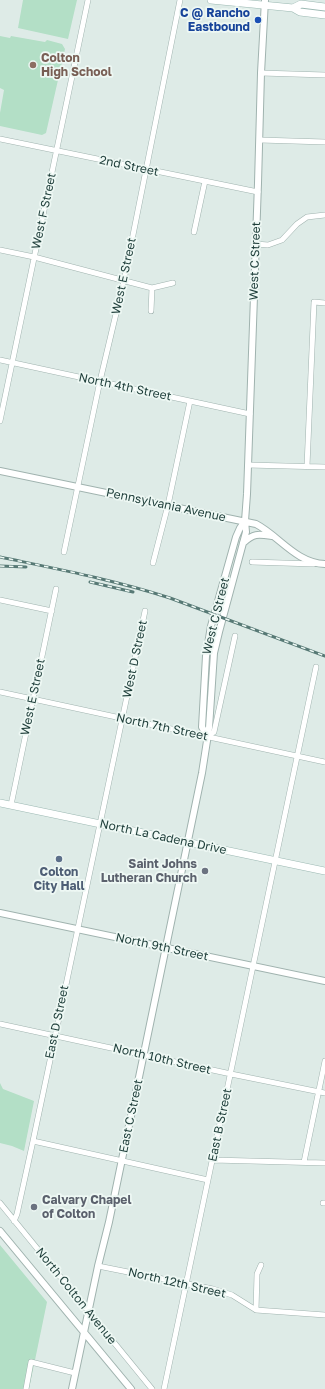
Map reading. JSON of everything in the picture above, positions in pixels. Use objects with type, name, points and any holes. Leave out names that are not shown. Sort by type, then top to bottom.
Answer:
[{"type":"main road","points":[[211,0],[265,3],[293,8],[300,12],[325,15]]},
{"type":"main road","points":[[293,8],[301,4],[325,7]]},
{"type":"main road","name":"North La Cadena Drive","points":[[0,803],[325,871]]},
{"type":"street","name":"West F Street","points":[[0,421],[88,0]]},
{"type":"street","name":"West E Street","points":[[64,552],[100,381],[124,280],[180,0]]},
{"type":"street","name":"West C Street","points":[[188,842],[202,773],[209,721],[214,653],[246,532],[245,521],[260,140],[261,73],[265,3]]},
{"type":"street","points":[[261,73],[325,75]]},
{"type":"street","name":"2nd Street","points":[[0,139],[258,192]]},
{"type":"street","points":[[260,140],[325,142]]},
{"type":"street","points":[[194,232],[206,181]]},
{"type":"street","points":[[256,244],[268,244],[282,240],[297,224],[307,217],[325,216]]},
{"type":"street","points":[[0,250],[34,257],[152,288],[173,283]]},
{"type":"street","points":[[151,311],[152,288]]},
{"type":"street","points":[[307,466],[314,302],[325,303]]},
{"type":"street","name":"North 4th Street","points":[[0,360],[250,414]]},
{"type":"street","points":[[153,563],[168,505],[190,401]]},
{"type":"street","points":[[248,465],[325,466]]},
{"type":"street","name":"Pennsylvania Avenue","points":[[0,471],[245,521],[263,527],[295,553],[306,559],[323,564]]},
{"type":"street","name":"West C Street","points":[[207,736],[202,727],[202,719],[204,675],[209,638],[236,537],[245,521]]},
{"type":"street","points":[[243,543],[250,536],[257,534],[274,536]]},
{"type":"street","name":"Pennsylvania Avenue","points":[[252,562],[323,564]]},
{"type":"street","name":"West E Street","points":[[11,805],[56,590]]},
{"type":"street","points":[[0,600],[52,611]]},
{"type":"street","name":"West D Street","points":[[100,824],[145,611]]},
{"type":"street","points":[[207,736],[214,732],[235,636]]},
{"type":"street","name":"East B Street","points":[[164,1389],[316,667]]},
{"type":"street","name":"North 7th Street","points":[[0,692],[325,762]]},
{"type":"street","name":"East D Street","points":[[14,1221],[17,1214],[33,1141],[54,1035],[100,824]]},
{"type":"street","name":"East C Street","points":[[72,1389],[188,842]]},
{"type":"street","name":"North 9th Street","points":[[0,913],[325,981]]},
{"type":"street","name":"North 10th Street","points":[[0,1024],[325,1093]]},
{"type":"street","points":[[304,1162],[325,1061]]},
{"type":"street","points":[[33,1141],[208,1180]]},
{"type":"street","points":[[213,1160],[325,1163]]},
{"type":"street","name":"North Colton Avenue","points":[[0,1204],[152,1389]]},
{"type":"street","name":"North Colton Avenue","points":[[0,1231],[131,1389]]},
{"type":"street","points":[[256,1310],[257,1274],[260,1265]]},
{"type":"street","name":"North 12th Street","points":[[98,1266],[212,1289],[232,1295],[256,1310],[325,1315]]},
{"type":"street","points":[[26,1389],[31,1362],[75,1373]]},
{"type":"green space","points":[[23,0],[77,0],[68,39],[18,28]]},
{"type":"green space","points":[[0,36],[10,38],[11,36],[45,42],[47,40],[62,44],[65,49],[46,133],[42,135],[0,126],[0,113],[4,90],[0,88]]},
{"type":"green space","points":[[0,1083],[3,1089],[34,1101],[24,1151],[0,1143]]},
{"type":"green space","points":[[0,1245],[47,1302],[29,1389],[0,1389]]},
{"type":"railway","points":[[0,557],[86,575],[170,598],[325,656]]},
{"type":"railway","points":[[0,566],[26,567]]},
{"type":"railway","points":[[90,582],[133,592]]},
{"type":"place","name":"C @ Rancho Eastbound","points":[[258,20]]},
{"type":"place","name":"Colton High School","points":[[33,65]]},
{"type":"place","name":"Colton City Hall","points":[[59,859]]},
{"type":"place","name":"Saint Johns Lutheran Church","points":[[205,871]]},
{"type":"place","name":"Calvary Chapel of Colton","points":[[34,1207]]}]
